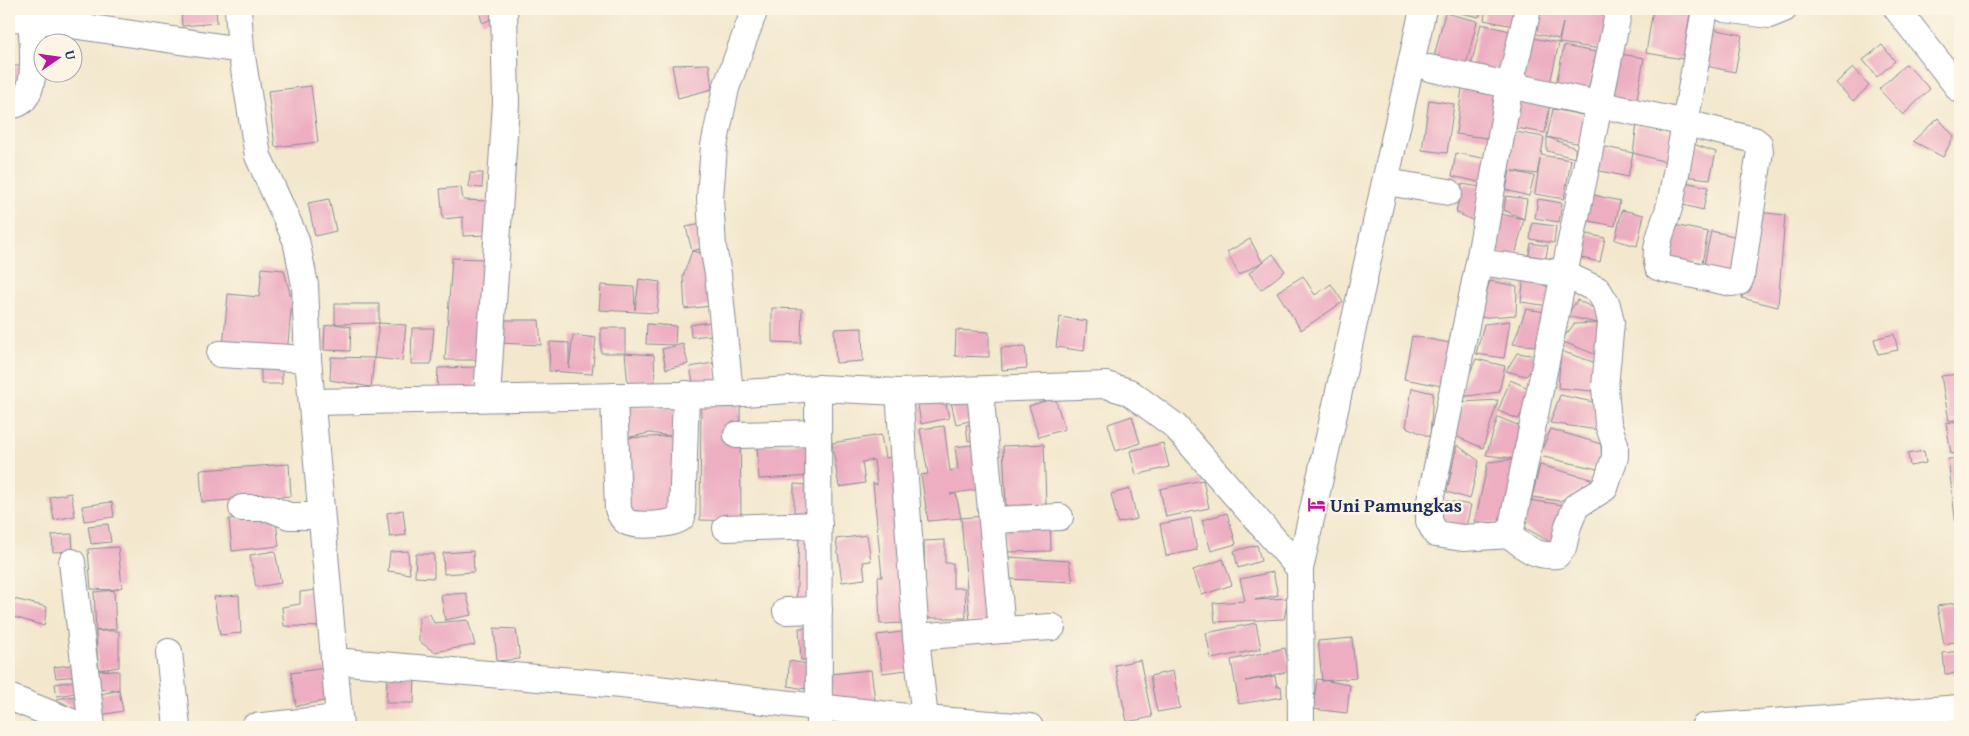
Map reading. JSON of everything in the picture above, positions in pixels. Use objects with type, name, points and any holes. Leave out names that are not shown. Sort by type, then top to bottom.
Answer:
[{"type":"street","points":[[238,9],[241,50],[258,156],[296,240],[305,285],[308,359],[339,723],[254,727]]},
{"type":"street","points":[[487,397],[498,259],[506,103],[504,9]]},
{"type":"street","points":[[730,394],[718,274],[713,247],[710,198],[714,146],[726,88],[755,9]]},
{"type":"street","points":[[1301,727],[1300,569],[1423,9]]},
{"type":"street","points":[[1420,110],[1441,9]]},
{"type":"street","points":[[1479,262],[1564,274],[1598,290],[1607,305],[1611,322],[1605,387],[1608,424],[1615,444],[1615,457],[1605,488],[1576,506],[1568,526],[1563,548],[1557,555],[1543,556],[1530,552],[1510,534],[1463,538],[1436,534],[1429,520],[1429,506],[1479,262],[1510,85],[1528,9]]},
{"type":"street","points":[[1510,534],[1619,9]]},
{"type":"street","points":[[1429,68],[1686,123],[1748,138],[1759,144],[1760,151],[1739,282],[1732,283],[1658,267],[1658,246],[1671,202],[1686,123],[1705,9]]},
{"type":"street","points":[[1725,9],[1769,15],[1784,9]]},
{"type":"street","points":[[1898,9],[1960,90]]},
{"type":"street","points":[[9,105],[14,106],[26,97],[33,82],[24,15],[241,50]]},
{"type":"street","points":[[1386,182],[1449,192]]},
{"type":"street","points":[[220,354],[308,359]]},
{"type":"street","points":[[312,402],[487,397],[730,394],[818,388],[899,392],[1106,385],[1129,392],[1175,426],[1300,569]]},
{"type":"street","points":[[818,388],[820,718]]},
{"type":"street","points":[[980,390],[1002,630]]},
{"type":"street","points":[[899,392],[916,637],[925,719]]},
{"type":"street","points":[[614,396],[618,509],[622,519],[629,524],[654,525],[678,521],[682,517],[686,394]]},
{"type":"street","points":[[737,435],[818,433]]},
{"type":"street","points":[[242,508],[269,508],[289,516],[322,516]]},
{"type":"street","points":[[993,520],[1060,517]]},
{"type":"street","points":[[726,528],[819,525]]},
{"type":"street","points":[[72,562],[92,727]]},
{"type":"street","points":[[786,610],[819,610]]},
{"type":"street","points":[[916,637],[1052,627]]},
{"type":"street","points":[[169,652],[177,727]]},
{"type":"street","points":[[334,661],[621,685],[820,718],[925,719],[1030,727]]},
{"type":"street","points":[[1704,727],[1784,724],[1960,708]]},
{"type":"street","points":[[22,710],[84,727]]},
{"type":"building","points":[[181,9],[216,9],[217,23],[182,26]]},
{"type":"building","points":[[479,9],[495,9],[497,17],[482,23]]},
{"type":"building","points":[[1442,9],[1481,9],[1479,17]]},
{"type":"building","points":[[1486,9],[1517,9],[1513,26],[1484,20]]},
{"type":"building","points":[[1533,9],[1609,9],[1602,49],[1559,43],[1563,23],[1559,39],[1528,32]]},
{"type":"building","points":[[1653,9],[1690,13],[1683,59],[1646,53]]},
{"type":"building","points":[[1445,13],[1477,21],[1466,65],[1434,57]]},
{"type":"building","points":[[1481,24],[1510,31],[1499,78],[1470,71]]},
{"type":"building","points":[[1708,28],[1742,35],[1735,72],[1701,65]]},
{"type":"building","points":[[1527,37],[1559,43],[1549,88],[1518,81]]},
{"type":"building","points":[[1882,45],[1895,61],[1877,77],[1863,60]]},
{"type":"building","points":[[1564,46],[1596,52],[1587,96],[1555,89]]},
{"type":"building","points":[[1615,53],[1644,58],[1636,104],[1608,99]]},
{"type":"building","points":[[709,64],[712,89],[678,98],[672,65]]},
{"type":"building","points":[[1906,64],[1930,89],[1903,115],[1879,89]]},
{"type":"building","points":[[9,66],[22,66],[23,94],[9,95]]},
{"type":"building","points":[[1853,68],[1869,86],[1853,101],[1836,83]]},
{"type":"building","points":[[311,86],[318,142],[275,147],[268,91]]},
{"type":"building","points":[[1462,88],[1500,94],[1494,139],[1456,134]]},
{"type":"building","points":[[1515,97],[1550,104],[1545,133],[1510,127]]},
{"type":"building","points":[[1429,100],[1454,104],[1447,153],[1422,150]]},
{"type":"building","points":[[1553,109],[1587,116],[1581,144],[1547,137]]},
{"type":"building","points":[[1938,118],[1954,136],[1943,157],[1913,141]]},
{"type":"building","points":[[1637,124],[1673,132],[1666,162],[1633,153]]},
{"type":"building","points":[[1510,131],[1544,137],[1541,155],[1571,160],[1564,199],[1535,194],[1540,159],[1537,174],[1512,171],[1534,176],[1529,196],[1506,190],[1510,171],[1502,167]]},
{"type":"building","points":[[1547,137],[1575,148],[1575,158],[1547,151]]},
{"type":"building","points":[[1690,143],[1716,152],[1710,179],[1683,176]]},
{"type":"building","points":[[1601,146],[1633,153],[1628,177],[1596,170]]},
{"type":"building","points":[[1456,153],[1488,159],[1483,183],[1452,176]]},
{"type":"building","points":[[470,173],[483,173],[482,188],[469,187]]},
{"type":"building","points":[[1680,181],[1708,187],[1703,210],[1675,203]]},
{"type":"building","points":[[1462,184],[1480,187],[1474,221],[1456,212]]},
{"type":"building","points":[[461,187],[463,200],[488,201],[487,235],[463,236],[463,217],[443,219],[440,189]]},
{"type":"building","points":[[1589,194],[1620,201],[1615,226],[1584,220]]},
{"type":"building","points":[[1506,196],[1527,199],[1524,219],[1504,210]]},
{"type":"building","points":[[329,199],[336,231],[315,236],[308,203]]},
{"type":"building","points":[[1538,199],[1562,203],[1559,222],[1535,218]]},
{"type":"building","points":[[1622,210],[1644,215],[1637,246],[1615,240]]},
{"type":"building","points":[[1757,212],[1785,215],[1778,307],[1742,298]]},
{"type":"building","points":[[1501,214],[1524,219],[1515,256],[1493,251]]},
{"type":"building","points":[[706,223],[710,247],[692,251],[686,227]]},
{"type":"building","points":[[1532,223],[1556,226],[1554,243],[1530,239]]},
{"type":"building","points":[[1674,225],[1708,232],[1702,263],[1693,261],[1691,270],[1661,265]]},
{"type":"building","points":[[1711,231],[1738,237],[1731,276],[1703,270]]},
{"type":"building","points":[[1583,233],[1605,238],[1600,262],[1577,257]]},
{"type":"building","points":[[1250,239],[1262,262],[1239,275],[1227,252]]},
{"type":"building","points":[[1531,243],[1548,246],[1545,263],[1528,259]]},
{"type":"building","points":[[692,251],[706,254],[711,306],[685,309],[683,276]]},
{"type":"building","points":[[1273,254],[1285,271],[1261,290],[1249,273]]},
{"type":"building","points":[[452,258],[484,259],[479,360],[445,360]]},
{"type":"building","points":[[262,268],[284,270],[292,301],[287,353],[223,346],[228,294],[259,297]]},
{"type":"building","points":[[1524,275],[1550,288],[1549,306],[1521,302]]},
{"type":"building","points":[[1303,276],[1315,295],[1331,284],[1343,302],[1301,330],[1277,292]]},
{"type":"building","points":[[639,279],[660,282],[657,313],[599,310],[601,285],[634,287],[635,310]]},
{"type":"building","points":[[1490,281],[1517,286],[1516,315],[1476,318]]},
{"type":"building","points":[[1577,300],[1600,311],[1597,323],[1567,316]]},
{"type":"building","points":[[335,304],[379,304],[379,323],[335,324]]},
{"type":"building","points":[[772,308],[802,309],[801,343],[772,342]]},
{"type":"building","points":[[1526,309],[1552,313],[1537,346],[1513,344]]},
{"type":"building","points":[[1060,317],[1087,321],[1084,351],[1056,347]]},
{"type":"building","points":[[499,320],[539,320],[541,345],[498,343]]},
{"type":"building","points":[[1510,321],[1504,358],[1476,354],[1484,324]]},
{"type":"building","points":[[710,322],[712,335],[691,337],[690,325]]},
{"type":"building","points":[[379,323],[406,325],[402,361],[374,358]]},
{"type":"building","points":[[1597,323],[1597,355],[1561,341],[1574,324]]},
{"type":"building","points":[[335,324],[351,327],[350,351],[324,350],[325,326]]},
{"type":"building","points":[[647,324],[676,326],[675,345],[646,344]]},
{"type":"building","points":[[412,328],[434,328],[431,364],[411,364]]},
{"type":"building","points":[[601,328],[625,328],[625,353],[601,353]]},
{"type":"building","points":[[862,328],[863,361],[836,363],[834,329]]},
{"type":"building","points":[[956,330],[989,332],[989,357],[955,356]]},
{"type":"building","points":[[1894,334],[1898,350],[1878,354],[1874,339]]},
{"type":"building","points":[[573,335],[596,338],[592,374],[549,371],[550,342],[569,343],[569,368]]},
{"type":"building","points":[[1412,336],[1450,343],[1442,386],[1404,379]]},
{"type":"building","points":[[683,344],[688,364],[666,369],[662,349]]},
{"type":"building","points":[[1025,346],[1027,368],[1002,370],[1001,348]]},
{"type":"building","points":[[1561,351],[1596,363],[1593,391],[1558,388]]},
{"type":"building","points":[[625,353],[654,355],[655,385],[628,386]]},
{"type":"building","points":[[1517,353],[1544,357],[1526,376],[1506,371]]},
{"type":"building","points":[[331,357],[374,358],[371,387],[330,380]]},
{"type":"building","points":[[1476,359],[1505,366],[1499,392],[1459,397]]},
{"type":"building","points":[[713,363],[717,384],[694,388],[690,367]]},
{"type":"building","points":[[477,367],[475,388],[437,388],[438,368]]},
{"type":"building","points":[[261,368],[282,369],[282,384],[261,384]]},
{"type":"building","points":[[1960,374],[1960,419],[1949,421],[1941,376]]},
{"type":"building","points":[[1510,380],[1536,391],[1518,419],[1498,411]]},
{"type":"building","points":[[1412,388],[1433,393],[1430,437],[1406,427]]},
{"type":"building","points":[[1560,395],[1593,402],[1598,430],[1550,423]]},
{"type":"building","points":[[974,397],[978,419],[956,424],[951,402]]},
{"type":"building","points":[[701,398],[740,398],[741,521],[700,520]]},
{"type":"building","points":[[1055,398],[1065,429],[1039,437],[1029,406]]},
{"type":"building","points":[[945,400],[949,418],[921,424],[918,405]]},
{"type":"building","points":[[1498,400],[1483,448],[1453,435],[1463,402]]},
{"type":"building","points":[[622,406],[668,407],[679,411],[681,519],[627,520]],"holes":[[[650,433],[670,436],[625,438]]]},
{"type":"building","points":[[1132,416],[1140,443],[1116,451],[1108,424]]},
{"type":"building","points":[[1498,417],[1525,428],[1517,459],[1486,455]]},
{"type":"building","points":[[1960,421],[1960,453],[1951,454],[1946,423]]},
{"type":"building","points":[[980,424],[982,439],[968,441],[966,425]]},
{"type":"building","points":[[944,426],[950,471],[958,469],[955,447],[979,444],[986,488],[950,494],[956,494],[961,518],[928,521],[921,475],[928,474],[920,429]]},
{"type":"building","points":[[1551,429],[1601,444],[1602,470],[1539,456]]},
{"type":"building","points":[[881,435],[885,458],[893,457],[906,623],[880,624],[878,577],[882,577],[873,483],[877,485],[874,460],[862,462],[865,483],[839,487],[832,443]]},
{"type":"building","points":[[812,443],[814,476],[759,479],[757,446]]},
{"type":"building","points":[[1163,443],[1169,467],[1136,475],[1130,451]]},
{"type":"building","points":[[1044,444],[1046,504],[1006,506],[1003,446]]},
{"type":"building","points":[[1457,445],[1479,461],[1470,499],[1447,492]]},
{"type":"building","points":[[1924,451],[1926,463],[1910,466],[1908,454]]},
{"type":"building","points":[[1960,458],[1960,551],[1959,551],[1948,459]]},
{"type":"building","points":[[1517,459],[1506,523],[1475,522],[1488,462]]},
{"type":"building","points":[[289,464],[291,496],[202,502],[200,470]]},
{"type":"building","points":[[1540,465],[1598,481],[1560,501],[1532,497]]},
{"type":"building","points":[[1203,480],[1209,508],[1166,517],[1160,489]]},
{"type":"building","points":[[794,484],[811,485],[811,512],[794,512]]},
{"type":"building","points":[[1130,489],[1137,519],[1118,523],[1111,494]]},
{"type":"building","points":[[71,493],[75,516],[54,520],[50,497]]},
{"type":"building","points":[[1442,500],[1471,505],[1465,531],[1437,524]]},
{"type":"building","points":[[1528,500],[1563,505],[1557,546],[1524,527]]},
{"type":"building","points":[[112,502],[114,517],[84,521],[82,506]]},
{"type":"building","points":[[403,510],[406,535],[390,537],[387,513]]},
{"type":"building","points":[[1227,513],[1236,544],[1211,551],[1202,520]]},
{"type":"building","points":[[275,514],[279,546],[232,551],[229,519]]},
{"type":"building","points":[[984,516],[997,621],[970,623],[961,518]]},
{"type":"building","points":[[1050,518],[1051,551],[1006,552],[1005,520]]},
{"type":"building","points":[[1191,518],[1197,550],[1166,556],[1160,524]]},
{"type":"building","points":[[108,524],[111,542],[91,544],[88,526]]},
{"type":"building","points":[[72,534],[73,551],[53,552],[52,535]]},
{"type":"building","points":[[867,535],[871,561],[863,562],[865,579],[842,582],[836,539]]},
{"type":"building","points":[[799,539],[814,539],[815,607],[796,606]]},
{"type":"building","points":[[945,540],[945,563],[953,563],[953,588],[965,588],[966,618],[926,618],[924,541]]},
{"type":"building","points":[[1257,545],[1261,561],[1238,568],[1234,551]]},
{"type":"building","points":[[118,547],[122,587],[114,590],[91,589],[88,549]]},
{"type":"building","points":[[275,551],[281,583],[256,587],[250,555]]},
{"type":"building","points":[[408,551],[410,574],[388,571],[390,552]]},
{"type":"building","points":[[473,551],[474,572],[444,574],[443,553]]},
{"type":"building","points":[[416,554],[434,554],[434,578],[415,577]]},
{"type":"building","points":[[1009,557],[1069,561],[1073,582],[1008,579]]},
{"type":"building","points":[[1223,559],[1232,585],[1202,595],[1193,570]]},
{"type":"building","points":[[1273,572],[1278,595],[1255,600],[1288,598],[1284,619],[1215,622],[1213,603],[1245,601],[1240,579]]},
{"type":"building","points":[[325,589],[327,627],[284,626],[282,607],[300,604],[300,592]]},
{"type":"building","points":[[114,590],[116,629],[96,631],[119,631],[119,667],[99,670],[97,653],[94,592]]},
{"type":"building","points":[[466,593],[472,615],[445,620],[441,595]]},
{"type":"building","points":[[239,595],[241,633],[220,635],[214,597]]},
{"type":"building","points":[[14,599],[47,607],[44,626],[11,616]]},
{"type":"building","points":[[1960,602],[1960,641],[1944,644],[1937,606]]},
{"type":"building","points":[[430,614],[434,623],[468,620],[475,645],[434,652],[419,641],[419,617]]},
{"type":"building","points":[[1256,623],[1261,649],[1211,659],[1206,633]]},
{"type":"building","points":[[494,628],[516,629],[520,659],[497,661]]},
{"type":"building","points":[[799,628],[817,628],[818,660],[801,660]]},
{"type":"building","points":[[910,631],[915,669],[882,673],[877,635]]},
{"type":"building","points":[[1352,638],[1356,678],[1322,681],[1318,641]]},
{"type":"building","points":[[1285,648],[1290,671],[1246,681],[1275,676],[1277,687],[1281,686],[1282,697],[1239,704],[1231,660]]},
{"type":"building","points":[[1960,651],[1960,673],[1945,674],[1943,653]]},
{"type":"building","points":[[1140,660],[1152,717],[1127,722],[1115,665]]},
{"type":"building","points":[[789,661],[808,664],[805,689],[788,686]]},
{"type":"building","points":[[78,664],[79,676],[56,678],[54,667]]},
{"type":"building","points":[[325,668],[330,700],[296,706],[291,673]]},
{"type":"building","points":[[99,670],[119,671],[119,690],[99,689]]},
{"type":"building","points":[[871,670],[875,700],[833,704],[830,674]]},
{"type":"building","points":[[1173,671],[1180,708],[1157,712],[1150,676]]},
{"type":"building","points":[[387,676],[415,676],[414,703],[386,703]]},
{"type":"building","points":[[1317,679],[1350,685],[1347,713],[1313,709]]},
{"type":"building","points":[[79,680],[81,692],[57,696],[55,684]]},
{"type":"building","points":[[119,690],[123,711],[100,715],[97,695]]},
{"type":"building","points":[[82,695],[85,715],[56,699]]},
{"type":"place","name":"Uni Pamungkas","points":[[1316,505]]}]
